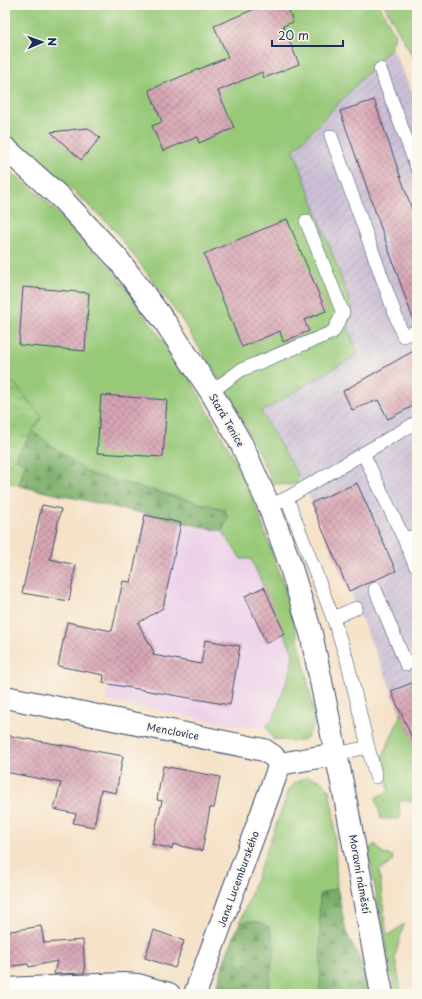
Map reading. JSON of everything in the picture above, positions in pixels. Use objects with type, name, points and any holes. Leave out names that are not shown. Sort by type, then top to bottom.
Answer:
[{"type":"street","name":"Stará Tenice","points":[[5,148],[61,198],[117,258],[165,322],[211,392],[278,502],[289,561],[311,633],[336,754]]},
{"type":"street","name":"Menclovice","points":[[5,697],[264,750],[273,756],[280,764]]},
{"type":"street","points":[[280,764],[336,754]]},
{"type":"street","name":"Moravní náměstí","points":[[336,754],[382,994]]},
{"type":"street","name":"Jana Lucemburského","points":[[195,994],[280,764]]},
{"type":"street","points":[[5,989],[35,991],[123,984],[138,985],[169,994]]},
{"type":"lane","points":[[380,69],[417,168]]},
{"type":"lane","points":[[330,136],[403,336],[417,331]]},
{"type":"lane","points":[[211,392],[241,370],[333,332],[343,313],[306,221]]},
{"type":"lane","points":[[376,777],[347,660],[334,618],[278,502],[417,422]]},
{"type":"lane","points":[[363,453],[415,565]]},
{"type":"lane","points":[[404,539],[417,535]]},
{"type":"lane","points":[[375,589],[406,664],[417,659]]},
{"type":"lane","points":[[334,618],[356,608]]},
{"type":"lane","points":[[336,754],[368,747]]},
{"type":"shaded area","points":[[392,47],[417,103],[417,743],[415,745],[312,502],[260,412],[294,150]]},
{"type":"shaded area","points":[[145,515],[222,531],[239,556],[251,559],[293,653],[291,670],[273,719],[266,726],[254,728],[106,701]]},
{"type":"green space","points":[[5,5],[379,5],[395,34],[392,47],[294,150],[353,310],[348,328],[358,354],[261,412],[298,475],[297,484],[288,485],[273,483],[233,401],[182,320],[113,228],[48,168],[5,133]]},
{"type":"green space","points":[[384,5],[417,5],[417,64]]},
{"type":"green space","points":[[5,167],[39,194],[113,270],[189,377],[230,451],[257,509],[285,590],[302,654],[314,713],[314,725],[306,738],[300,741],[273,739],[266,726],[273,719],[291,670],[293,653],[251,559],[241,559],[222,531],[5,482]]},
{"type":"green space","points":[[13,382],[42,417],[9,466],[5,465],[5,388]]},
{"type":"green space","points":[[25,426],[90,474],[224,509],[228,519],[222,531],[19,486],[25,464],[15,458],[5,461],[5,431]]},
{"type":"green space","points":[[401,713],[415,744],[417,743],[417,801],[399,801],[400,819],[381,819],[376,797],[389,791],[382,759]]},
{"type":"green space","points":[[307,777],[320,780],[329,789],[334,818],[337,888],[346,932],[363,966],[369,994],[220,994],[218,983],[222,971],[289,790],[295,783]]},
{"type":"green space","points":[[375,844],[383,854],[393,856],[392,862],[379,871],[387,936],[404,924],[395,957],[402,994],[395,994],[369,856],[370,848]]},
{"type":"green space","points":[[337,888],[346,932],[363,966],[369,994],[319,994],[321,969],[320,894]]},
{"type":"green space","points":[[246,921],[262,922],[269,927],[275,945],[269,985],[266,994],[220,994],[220,978],[225,959],[239,924]]},
{"type":"building","points":[[264,5],[287,5],[293,22],[283,26],[299,64],[264,78],[262,72],[218,91],[234,128],[199,143],[197,137],[163,151],[152,126],[162,122],[149,90],[228,57],[214,26]]},
{"type":"building","points":[[374,100],[417,224],[417,322],[414,322],[340,111]]},
{"type":"building","points":[[88,128],[100,138],[81,160],[51,132]]},
{"type":"building","points":[[287,219],[326,311],[304,320],[309,331],[283,342],[280,331],[242,347],[204,254]]},
{"type":"building","points":[[23,287],[89,293],[85,351],[19,345]]},
{"type":"building","points":[[417,349],[417,404],[388,419],[378,400],[352,410],[343,391]]},
{"type":"building","points":[[101,395],[167,400],[163,457],[97,453]]},
{"type":"building","points":[[357,483],[396,571],[349,591],[311,503]]},
{"type":"building","points":[[42,505],[61,509],[50,559],[76,565],[69,601],[22,593]]},
{"type":"building","points":[[145,515],[181,523],[163,608],[138,623],[154,652],[153,655],[201,664],[205,640],[240,646],[230,705],[103,683],[104,675],[58,666],[67,622],[112,631],[123,581],[131,582]]},
{"type":"building","points":[[264,587],[285,634],[266,643],[245,596]]},
{"type":"building","points":[[417,681],[417,749],[391,691]]},
{"type":"building","points":[[5,735],[123,756],[116,793],[101,790],[94,827],[73,823],[76,814],[54,809],[61,783],[5,772]]},
{"type":"building","points":[[163,766],[220,777],[214,808],[210,808],[202,851],[173,844],[172,849],[152,844],[162,801],[157,800]]},
{"type":"building","points":[[41,926],[44,943],[83,940],[85,973],[54,974],[57,961],[29,967],[28,964],[5,967],[5,932]]},
{"type":"building","points":[[154,930],[184,941],[175,968],[145,958]]}]
